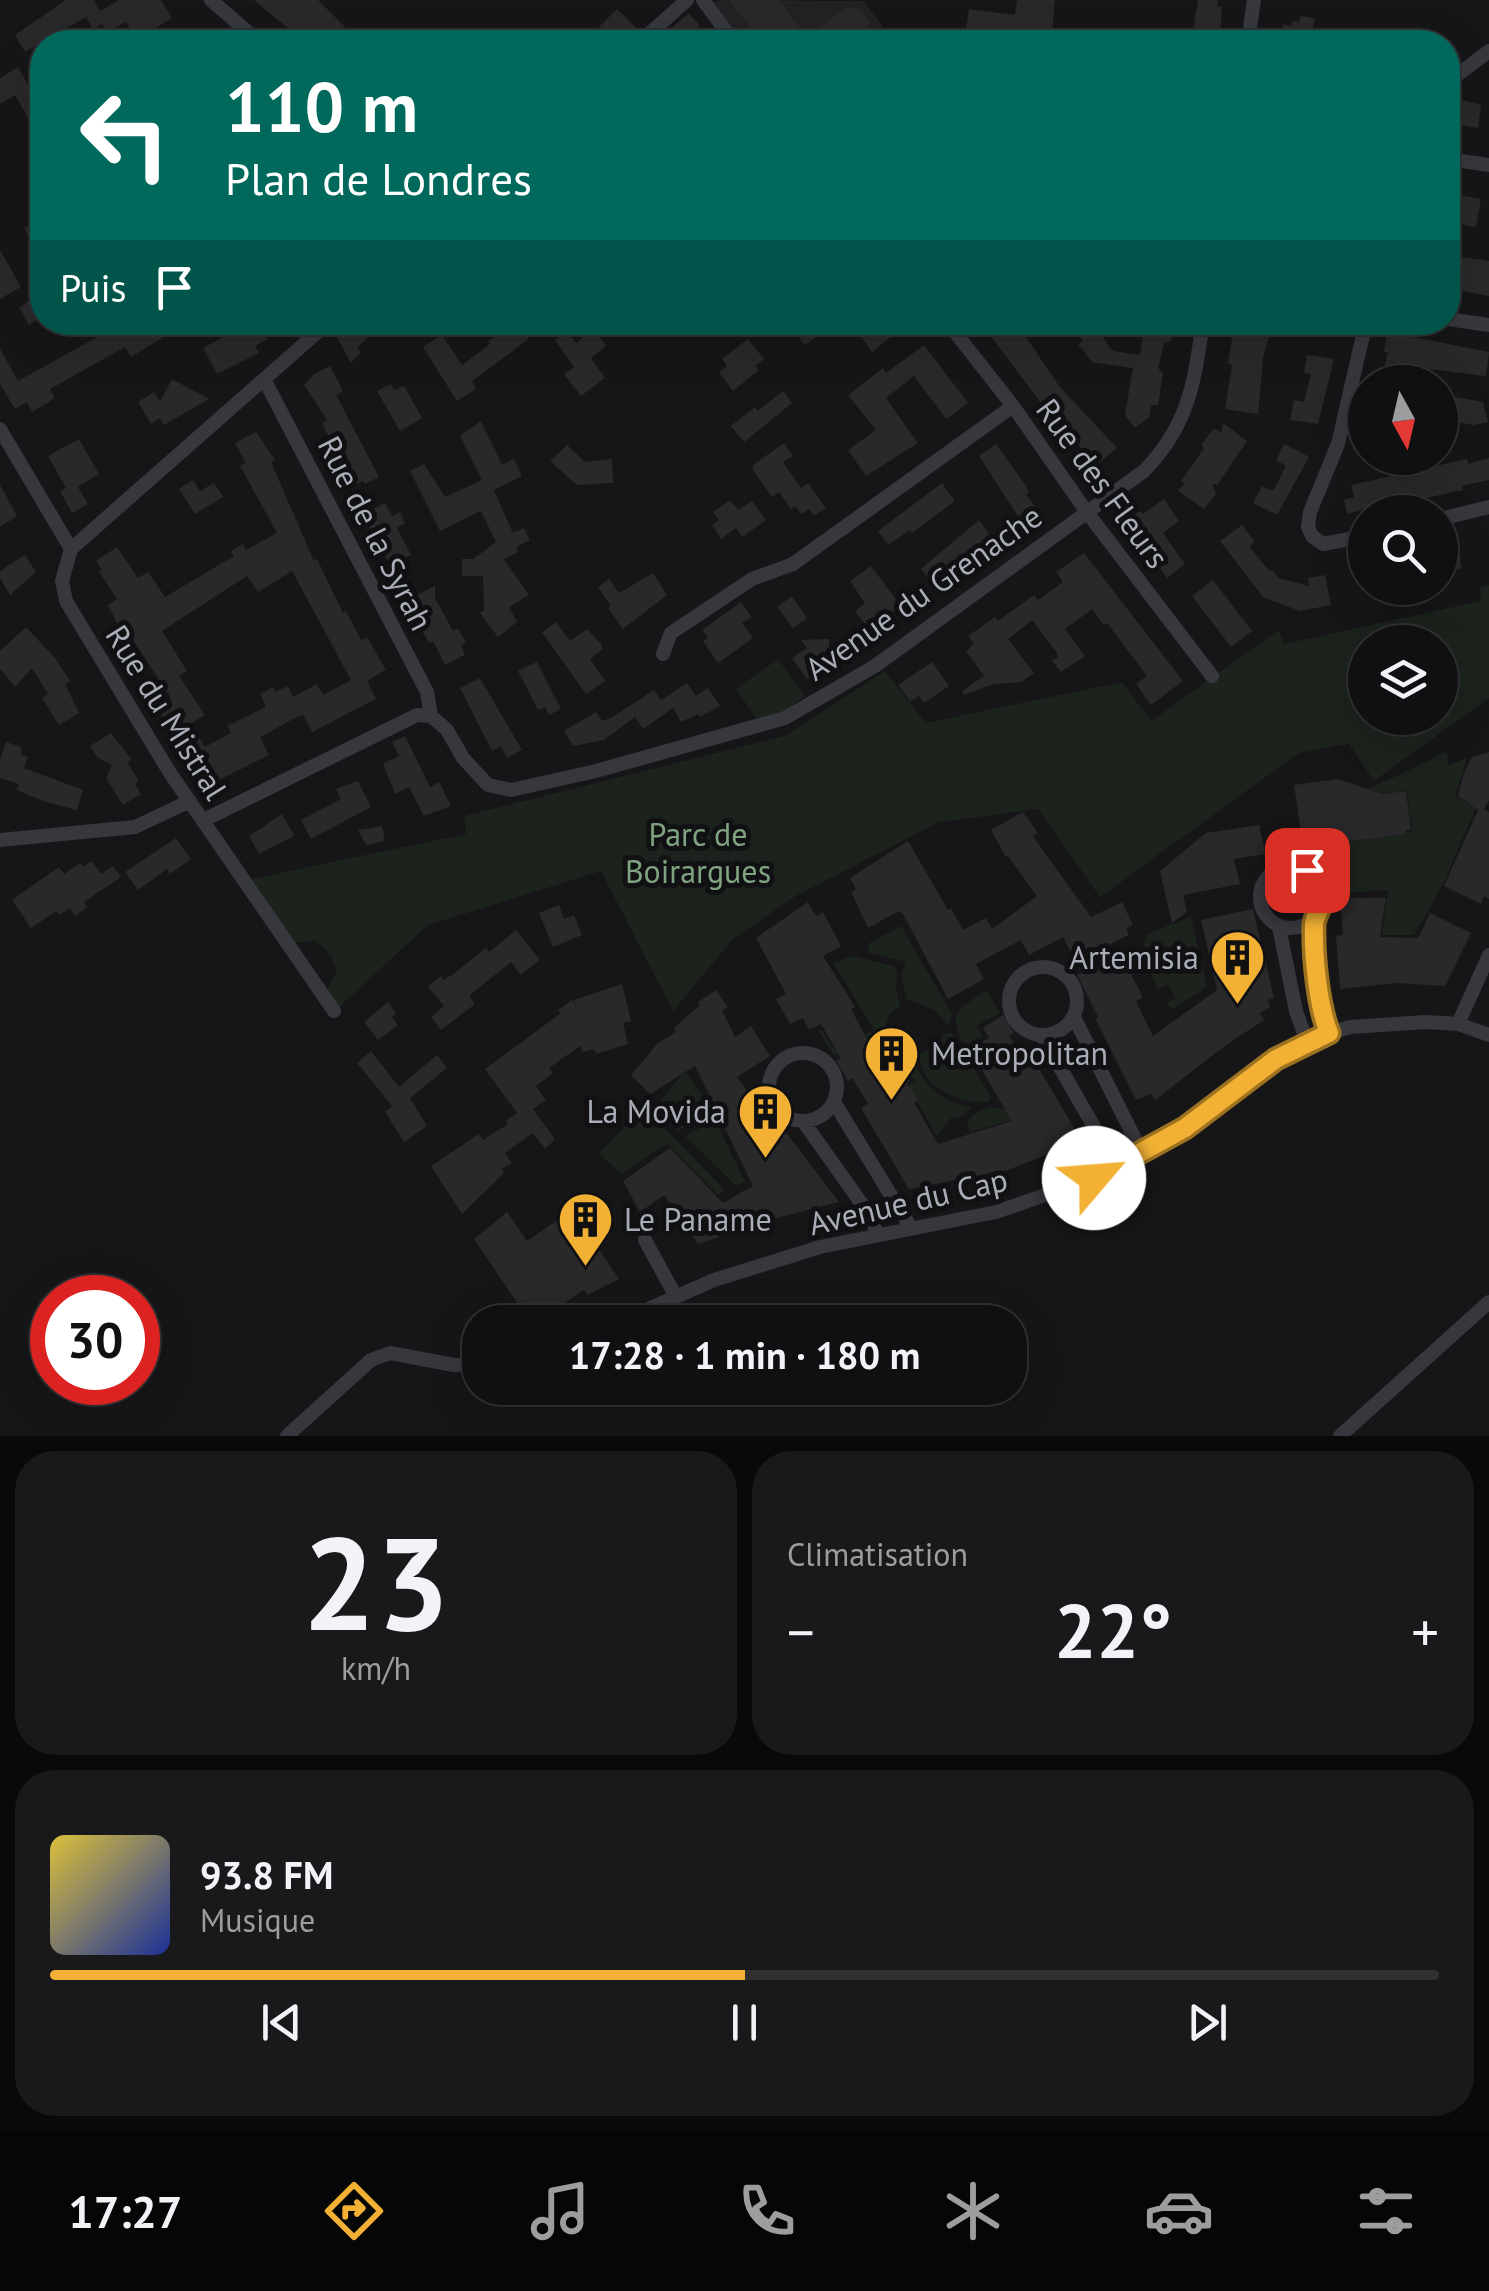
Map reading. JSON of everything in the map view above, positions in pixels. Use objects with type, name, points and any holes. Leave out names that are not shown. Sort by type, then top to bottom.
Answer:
[{"type":"street","points":[[211,0],[245,30]]},
{"type":"street","points":[[653,30],[687,0]]},
{"type":"street","points":[[704,0],[725,30]]},
{"type":"street","points":[[1250,30],[1254,0]]},
{"type":"street","points":[[1460,73],[1489,51]]},
{"type":"street","points":[[1460,160],[1489,164]]},
{"type":"street","points":[[1460,321],[1489,325]]},
{"type":"street","points":[[0,430],[72,549],[314,335]]},
{"type":"street","name":"Rue des Fleurs","points":[[957,335],[1212,676]]},
{"type":"street","name":"Avenue du Grenache","points":[[431,716],[447,730],[476,776],[488,785],[511,790],[596,771],[785,718],[875,666],[1144,471],[1171,438],[1191,398],[1201,335]]},
{"type":"street","points":[[1348,539],[1323,544],[1308,527],[1310,512],[1338,444],[1363,335]]},
{"type":"street","name":"Rue de la Syrah","points":[[264,379],[427,692],[431,716]]},
{"type":"street","points":[[663,654],[672,634],[752,579],[793,564],[1013,406]]},
{"type":"street","points":[[1458,515],[1489,508]]},
{"type":"street","name":"Rue du Mistral","points":[[72,549],[62,582],[66,602],[190,801],[334,1011]]},
{"type":"street","points":[[204,820],[401,722],[418,715],[431,716]]},
{"type":"street","points":[[0,840],[135,827],[190,801]]},
{"type":"street","points":[[1313,920],[1296,928],[1279,926],[1265,915],[1259,898],[1270,873],[1288,866],[1307,870],[1320,885],[1322,904],[1313,920],[1322,1015],[1329,1033]]},
{"type":"street","points":[[1279,926],[1296,1011],[1307,1042]]},
{"type":"street","points":[[1458,1024],[1489,955]]},
{"type":"street","points":[[1074,1017],[1058,1032],[1042,1036],[1022,1029],[1010,1012],[1010,991],[1026,971],[1045,966],[1065,974],[1077,994],[1074,1017],[1142,1154]]},
{"type":"street","name":"Avenue du Cap","points":[[656,1305],[737,1272],[877,1233],[996,1212],[1044,1197],[1142,1154],[1185,1128],[1276,1059],[1329,1033],[1390,1024],[1458,1024],[1489,1035]]},
{"type":"street","points":[[1042,1036],[1116,1167]]},
{"type":"street","points":[[810,1054],[827,1063],[837,1086],[834,1102],[822,1116],[793,1120],[777,1110],[769,1092],[771,1074],[784,1059],[810,1054]]},
{"type":"street","points":[[834,1102],[911,1228]]},
{"type":"street","points":[[803,1121],[869,1214],[877,1233]]},
{"type":"street","points":[[645,1240],[675,1296]]},
{"type":"street","points":[[1340,1436],[1489,1302]]},
{"type":"street","points":[[287,1436],[371,1360],[399,1354],[462,1365]]},
{"type":"shaded area","points":[[720,0],[863,1],[883,26],[877,30],[733,30],[713,4]]},
{"type":"green space","name":"Parc de Boirargues","points":[[1489,585],[1489,698],[1458,720],[1458,625],[1371,625],[1481,601],[1480,587]]},
{"type":"green space","name":"Parc de Boirargues","points":[[1279,630],[1284,644],[1348,630],[1348,735],[1438,735],[1374,781],[1349,744],[1299,753],[1100,897],[1038,809],[939,822],[794,897],[733,939],[673,1011],[601,871],[428,925],[338,1008],[327,991],[337,971],[331,955],[314,940],[295,943],[252,879],[466,834],[464,816],[785,736],[885,671],[926,723],[1122,682],[1151,721]]},
{"type":"green space","points":[[778,659],[805,696],[780,714],[756,718],[736,689]]},
{"type":"green space","points":[[1446,752],[1449,765],[1467,758],[1455,796],[1476,808],[1443,884],[1414,935],[1382,935],[1388,890],[1342,893],[1340,873],[1333,872],[1325,845],[1412,831],[1407,790],[1381,794],[1369,789]]},
{"type":"green space","points":[[1191,917],[1207,987],[1171,1010],[1167,1003],[1176,998],[1167,984],[1158,990],[1142,951],[1147,934]]},
{"type":"green space","points":[[901,926],[952,1014],[948,1025],[935,1010],[906,999],[901,974],[906,962],[869,953],[868,944]]},
{"type":"green space","points":[[854,956],[893,966],[897,971],[900,1007],[890,1013],[885,1027],[834,1056],[818,1030],[833,1048],[874,1030],[833,963]]},
{"type":"green space","points":[[987,990],[1000,1013],[976,1026],[983,1036],[964,1047],[956,1018],[969,1002]]},
{"type":"green space","points":[[945,1033],[956,1038],[991,1098],[988,1102],[953,1096],[926,1076],[920,1053],[936,1047]]},
{"type":"green space","points":[[888,1034],[913,1054],[921,1075],[934,1090],[951,1101],[972,1107],[963,1116],[951,1118],[937,1136],[908,1085],[915,1081],[895,1049],[888,1053],[884,1048],[874,1054],[861,1050]]},
{"type":"green space","points":[[685,1071],[714,1113],[678,1130],[656,1106]]},
{"type":"green space","points":[[643,1107],[725,1190],[718,1195],[667,1143],[622,1174],[599,1154]]},
{"type":"green space","points":[[996,1107],[1008,1110],[1016,1119],[970,1132],[970,1119]]},
{"type":"green space","points":[[715,1120],[745,1181],[736,1186],[685,1136]]},
{"type":"building","points":[[66,0],[94,0],[100,11],[119,0],[161,0],[172,18],[153,30],[131,30],[126,22],[105,30],[102,24],[93,29],[86,17],[63,30],[30,30],[30,49],[25,52],[15,35]]},
{"type":"building","points":[[254,0],[318,0],[348,30],[302,30],[290,30]]},
{"type":"building","points":[[729,0],[779,0],[802,30],[752,30]]},
{"type":"building","points":[[1017,0],[1055,0],[1052,30],[966,30],[969,9],[1015,15]]},
{"type":"building","points":[[1198,0],[1218,0],[1217,6],[1222,7],[1220,30],[1193,30]]},
{"type":"building","points":[[857,7],[871,23],[862,30],[816,30],[846,8]]},
{"type":"building","points":[[617,9],[638,30],[596,30]]},
{"type":"building","points":[[689,13],[700,26],[695,30],[669,30]]},
{"type":"building","points":[[1301,16],[1315,18],[1312,30],[1282,30],[1283,24],[1299,22]]},
{"type":"building","points":[[18,67],[30,88],[30,121],[15,95],[0,104],[0,78]]},
{"type":"building","points":[[1460,100],[1481,105],[1478,128],[1460,125]]},
{"type":"building","points":[[1460,195],[1481,199],[1476,227],[1460,224]]},
{"type":"building","points":[[0,250],[21,287],[0,299]]},
{"type":"building","points":[[1460,257],[1489,261],[1489,296],[1460,291]]},
{"type":"building","points":[[30,301],[29,325],[19,307]]},
{"type":"building","points":[[101,335],[162,338],[131,357],[125,347],[50,389],[55,398],[32,412],[27,402],[15,409],[0,384],[0,349],[18,381]]},
{"type":"building","points":[[227,335],[265,335],[267,339],[255,346],[259,353],[217,374],[203,348]]},
{"type":"building","points":[[336,335],[371,335],[357,348],[361,352],[351,363]]},
{"type":"building","points":[[442,335],[462,365],[490,344],[488,341],[499,335],[526,335],[529,339],[472,381],[476,389],[457,401],[423,347]]},
{"type":"building","points":[[570,335],[576,343],[586,335],[598,335],[606,346],[591,358],[605,378],[581,396],[564,374],[574,367],[555,340]]},
{"type":"building","points":[[797,335],[818,335],[805,345]]},
{"type":"building","points":[[865,335],[893,335],[872,352],[862,338]]},
{"type":"building","points":[[990,335],[1025,335],[1059,386],[1117,448],[1094,467],[1058,415],[1053,419]]},
{"type":"building","points":[[1079,335],[1101,335],[1113,351],[1140,355],[1143,335],[1172,335],[1171,341],[1164,343],[1158,368],[1163,373],[1158,405],[1151,405],[1149,417],[1135,428],[1125,415],[1133,368],[1092,362],[1078,344],[1083,341]]},
{"type":"building","points":[[1233,335],[1269,335],[1263,358],[1258,414],[1225,409],[1232,365],[1228,364]]},
{"type":"building","points":[[1387,335],[1489,352],[1486,376],[1458,373],[1458,365],[1385,365],[1388,352],[1384,352]]},
{"type":"building","points":[[748,339],[764,359],[755,366],[759,370],[733,391],[719,372],[727,366],[722,359]]},
{"type":"building","points":[[924,345],[968,403],[946,419],[914,376],[886,398],[918,443],[866,476],[848,450],[876,430],[848,395],[883,368],[886,373]]},
{"type":"building","points":[[1307,355],[1334,359],[1318,424],[1290,420],[1294,400],[1304,402],[1311,374],[1304,373]]},
{"type":"building","points":[[330,366],[343,391],[336,395],[379,477],[365,484],[363,481],[353,486],[348,475],[343,477],[322,423],[327,420],[304,385]]},
{"type":"building","points":[[172,379],[209,399],[164,425],[160,418],[151,424],[138,402],[154,392],[160,402]]},
{"type":"building","points":[[391,384],[394,390],[404,386],[422,418],[400,431],[377,391]]},
{"type":"building","points":[[783,391],[792,403],[744,442],[731,426]]},
{"type":"building","points":[[1458,397],[1483,402],[1488,422],[1458,423]]},
{"type":"building","points":[[481,421],[502,465],[514,459],[522,476],[494,490],[513,533],[524,528],[530,540],[504,559],[529,595],[509,607],[517,622],[498,637],[480,613],[484,610],[483,576],[462,576],[462,559],[473,559],[496,542],[481,511],[440,531],[410,471],[424,464],[445,497],[482,480],[460,436]]},
{"type":"building","points":[[1223,423],[1247,441],[1217,485],[1212,483],[1216,494],[1204,509],[1177,490],[1185,484],[1181,481],[1204,448],[1201,445],[1214,428],[1221,433]]},
{"type":"building","points":[[256,432],[275,460],[271,462],[314,561],[317,559],[343,613],[346,611],[361,640],[367,637],[386,670],[367,681],[376,699],[312,732],[303,714],[295,718],[260,737],[269,755],[209,785],[157,708],[171,698],[131,637],[120,644],[112,632],[119,627],[108,605],[117,599],[96,561],[117,547],[138,578],[148,572],[165,597],[234,556],[231,551],[243,544],[246,550],[277,533],[240,466],[246,463],[235,443]],"holes":[[[292,571],[351,680],[323,695],[317,684],[293,697],[288,686],[275,692],[273,687],[260,694],[266,707],[227,726],[231,733],[205,747],[190,724],[205,715],[179,676],[187,671],[162,631],[247,576],[258,592]]]},
{"type":"building","points":[[79,439],[99,474],[78,487],[88,504],[72,513],[60,491],[66,488],[48,456]]},
{"type":"building","points":[[784,443],[793,456],[783,462],[801,488],[808,483],[826,508],[814,516],[809,509],[801,514],[795,506],[791,509],[779,492],[772,497],[753,470],[753,465]]},
{"type":"building","points":[[996,444],[1039,512],[1023,524],[979,456]]},
{"type":"building","points":[[1284,444],[1309,457],[1277,515],[1253,503],[1262,486],[1273,491],[1286,466],[1276,460]]},
{"type":"building","points":[[567,445],[585,462],[612,459],[613,483],[577,485],[550,461]]},
{"type":"building","points":[[1489,458],[1489,480],[1440,495],[1354,495],[1351,485],[1396,475],[1458,475],[1458,461],[1467,459],[1468,464]]},
{"type":"building","points":[[193,480],[200,491],[214,483],[223,497],[195,514],[179,489]]},
{"type":"building","points":[[942,483],[955,501],[912,533],[910,530],[888,545],[878,531]]},
{"type":"building","points":[[0,485],[17,516],[0,527]]},
{"type":"building","points":[[1164,499],[1179,521],[1163,533],[1185,564],[1167,578],[1125,521]]},
{"type":"building","points":[[730,500],[738,510],[752,501],[766,520],[742,537],[736,528],[721,539],[712,525],[719,520],[713,512]]},
{"type":"building","points":[[385,503],[392,516],[400,512],[405,523],[397,528],[411,555],[390,565],[365,519],[365,513]]},
{"type":"building","points":[[979,520],[994,540],[988,544],[990,547],[935,587],[921,569]]},
{"type":"building","points":[[1242,525],[1255,542],[1249,546],[1278,578],[1309,586],[1308,578],[1325,575],[1331,605],[1300,611],[1263,597],[1220,541]]},
{"type":"building","points":[[1084,553],[1183,681],[1151,705],[1136,684],[1147,676],[1092,609],[1065,629],[1085,656],[1061,672],[1052,661],[1057,653],[1032,620],[1008,639],[1034,673],[1021,682],[994,684],[964,695],[962,691],[984,676],[966,651],[974,644],[968,636],[995,617],[998,621],[1034,595],[1038,600],[1063,582],[1056,572]]},
{"type":"building","points":[[25,555],[36,572],[10,595],[0,571]]},
{"type":"building","points":[[871,566],[901,606],[867,627],[855,611],[865,603],[850,581]]},
{"type":"building","points":[[653,573],[667,595],[623,629],[598,587],[609,579],[619,593]]},
{"type":"building","points":[[1213,580],[1252,631],[1231,647],[1192,596]]},
{"type":"building","points":[[435,586],[435,598],[453,631],[458,628],[466,643],[461,646],[465,655],[445,665],[407,600]]},
{"type":"building","points":[[792,596],[807,618],[793,628],[777,607]]},
{"type":"building","points":[[741,602],[752,617],[742,623],[753,638],[718,663],[703,641],[708,637],[702,630]]},
{"type":"building","points":[[556,622],[570,641],[587,629],[601,644],[603,649],[590,659],[605,681],[586,694],[542,632]]},
{"type":"building","points":[[26,627],[70,681],[65,684],[79,713],[59,725],[42,698],[48,694],[32,668],[15,687],[0,669],[0,651]]},
{"type":"building","points":[[829,639],[830,661],[824,661],[824,667],[807,679],[792,658],[807,648],[801,640]]},
{"type":"building","points":[[537,662],[561,709],[549,715],[545,707],[538,710],[518,671]]},
{"type":"building","points":[[932,662],[949,686],[924,703],[919,696],[910,701],[898,685]]},
{"type":"building","points":[[480,678],[522,750],[507,758],[501,746],[492,751],[460,688]]},
{"type":"building","points":[[687,683],[696,696],[708,688],[720,706],[681,722],[673,708],[643,729],[635,717],[604,740],[573,746],[564,731],[596,712],[602,721],[611,718],[654,690],[661,700],[657,703]]},
{"type":"building","points":[[111,733],[132,760],[127,762],[139,781],[135,784],[141,794],[123,805],[106,778],[112,765],[97,757],[90,746]]},
{"type":"building","points":[[405,736],[430,787],[439,782],[451,806],[424,816],[409,787],[395,794],[383,764],[399,756],[392,742]]},
{"type":"building","points":[[6,742],[21,747],[21,755],[28,757],[24,768],[83,790],[77,810],[43,801],[17,790],[19,784],[0,778]]},
{"type":"building","points":[[1489,752],[1489,800],[1484,809],[1489,812],[1489,899],[1484,896],[1481,904],[1444,886],[1478,810],[1458,796],[1463,775],[1472,757]]},
{"type":"building","points":[[1338,779],[1382,794],[1406,791],[1411,830],[1406,830],[1406,834],[1303,847],[1294,785]]},
{"type":"building","points":[[358,781],[371,807],[311,839],[301,820],[341,799],[336,789]]},
{"type":"building","points":[[1023,812],[1038,833],[1033,836],[1091,917],[1122,902],[1133,925],[1126,928],[1129,935],[1098,950],[1111,974],[1127,966],[1143,998],[1136,1001],[1153,1036],[1217,990],[1201,920],[1253,909],[1274,998],[1268,1000],[1270,1007],[1260,1013],[1264,1020],[1155,1100],[1151,1094],[1136,1100],[1095,1018],[1098,1017],[1077,975],[1081,973],[1063,937],[1029,955],[1021,940],[976,964],[984,979],[948,999],[903,914],[899,911],[868,928],[851,892],[856,889],[850,878],[908,841],[963,930],[986,918],[992,929],[1037,896],[1006,857],[991,830]]},
{"type":"building","points":[[282,814],[294,836],[259,854],[249,836]]},
{"type":"building","points":[[1259,825],[1266,854],[1234,859],[1240,884],[1183,895],[1187,912],[1172,923],[1160,871],[1206,833]]},
{"type":"building","points":[[382,826],[385,841],[366,845],[358,830]]},
{"type":"building","points":[[176,838],[191,859],[170,874],[167,869],[138,890],[125,872]]},
{"type":"building","points":[[92,861],[101,874],[113,866],[121,877],[84,902],[87,907],[75,916],[70,908],[59,915],[56,911],[31,928],[12,900],[59,867],[64,874],[80,863],[83,867]]},
{"type":"building","points":[[1386,898],[1380,937],[1418,938],[1430,913],[1471,933],[1445,986],[1396,983],[1340,989],[1336,936],[1343,935],[1340,899]]},
{"type":"building","points":[[808,902],[816,916],[823,912],[841,946],[823,956],[855,1007],[851,1009],[877,1058],[894,1053],[918,1101],[914,1103],[938,1144],[1012,1121],[970,1050],[989,1038],[983,1028],[1003,1015],[1023,1058],[1030,1054],[1082,1141],[1008,1170],[909,1189],[861,1108],[868,1104],[852,1078],[848,1081],[836,1060],[841,1059],[821,1024],[809,1030],[803,1018],[790,1024],[776,999],[786,994],[756,938]]},
{"type":"building","points":[[559,905],[564,919],[574,915],[582,935],[553,947],[539,913]]},
{"type":"building","points":[[516,930],[540,960],[521,975],[511,962],[469,996],[475,1004],[441,1030],[431,1017],[444,1006],[428,987],[441,976],[443,980],[452,975],[486,948],[489,952]]},
{"type":"building","points":[[622,984],[631,1021],[623,1023],[628,1044],[596,1054],[594,1049],[583,1052],[580,1046],[549,1068],[553,1073],[536,1086],[546,1100],[533,1109],[555,1139],[545,1149],[533,1133],[505,1153],[512,1163],[462,1214],[431,1166],[479,1134],[483,1140],[508,1124],[506,1121],[517,1113],[485,1069],[561,1013],[558,1010],[572,1000],[577,1006],[574,1000]]},
{"type":"building","points":[[716,990],[728,1007],[722,1010],[735,1037],[751,1026],[770,1056],[737,1077],[757,1104],[762,1101],[839,1202],[698,1244],[664,1195],[640,1212],[623,1181],[670,1148],[723,1203],[753,1186],[695,1066],[650,1094],[631,1075],[658,1043],[676,1032],[674,1028],[700,1005],[698,1002]]},
{"type":"building","points":[[388,1002],[398,1025],[378,1040],[364,1022]]},
{"type":"building","points":[[371,1051],[399,1087],[437,1055],[447,1068],[410,1098],[427,1126],[404,1142],[385,1112],[392,1106],[357,1063]]},
{"type":"building","name":"Le Paname","points":[[572,1210],[619,1279],[587,1295],[584,1290],[562,1305],[519,1305],[474,1239],[507,1212],[527,1241]]},
{"type":"place","name":"Artemisia","points":[[1238,1006]]},
{"type":"place","name":"Metropolitan","points":[[892,1102]]},
{"type":"place","name":"La Movida","points":[[765,1160]]},
{"type":"place","name":"Le Paname","points":[[585,1268]]},
{"type":"route","points":[[1094,1178],[1185,1128],[1276,1059],[1329,1033],[1322,1015],[1313,920],[1322,904],[1322,895],[1315,876],[1307,870]]}]
